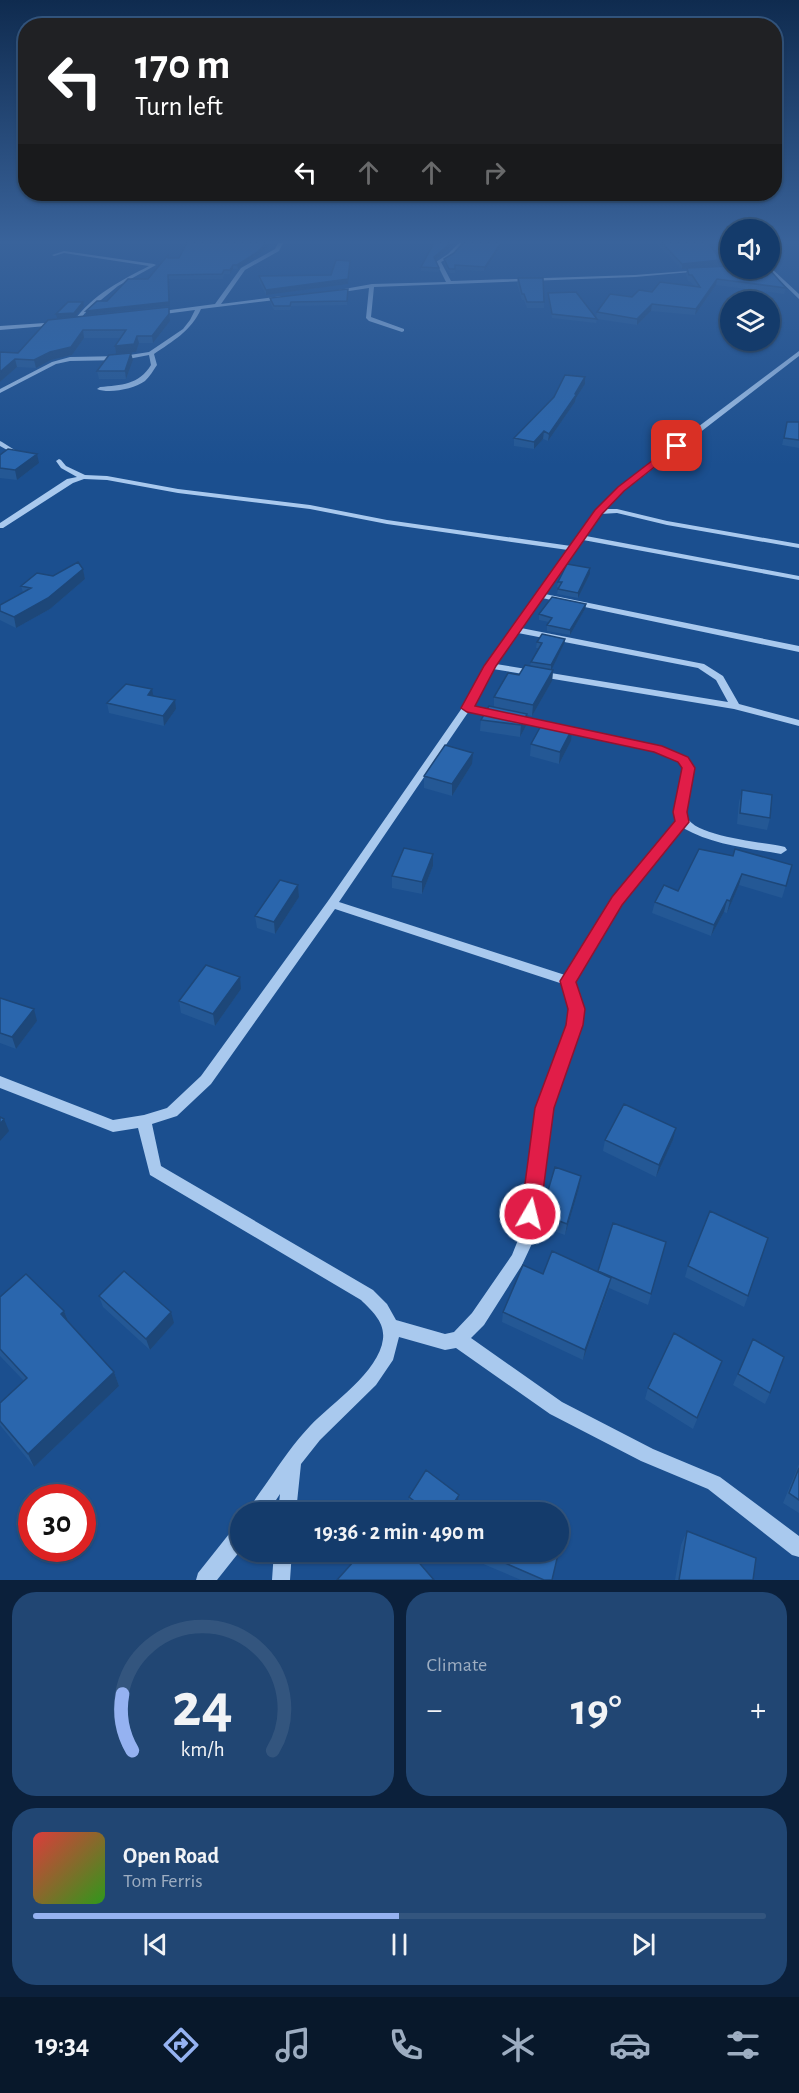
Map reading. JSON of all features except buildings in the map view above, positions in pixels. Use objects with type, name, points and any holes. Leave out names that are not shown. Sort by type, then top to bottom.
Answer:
[{"type":"street","points":[[71,322],[77,317]]},
{"type":"street","points":[[0,391],[54,363],[70,358],[123,358],[151,353],[185,330],[195,317]]},
{"type":"street","points":[[368,317],[371,320],[402,330]]},
{"type":"street","points":[[0,328],[88,320]]},
{"type":"street","points":[[100,389],[133,386],[142,381],[154,365],[151,353]]},
{"type":"street","points":[[0,1082],[113,1126],[144,1121],[172,1112],[206,1080],[332,904],[467,708],[490,666],[598,512],[702,426],[799,353]]},
{"type":"street","points":[[0,442],[18,454]]},
{"type":"street","points":[[58,461],[63,468],[84,477]]},
{"type":"street","points":[[0,526],[70,481],[84,477],[107,478],[178,490],[310,507],[387,522],[504,537],[574,549]]},
{"type":"street","points":[[609,501],[617,511]]},
{"type":"street","points":[[598,512],[617,511],[667,523],[799,546]]},
{"type":"street","points":[[580,537],[799,578]]},
{"type":"street","points":[[540,595],[799,649]]},
{"type":"street","points":[[516,630],[701,666],[720,678],[735,706]]},
{"type":"street","points":[[490,666],[735,706],[799,723]]},
{"type":"street","points":[[467,708],[658,749],[683,759],[688,768],[680,812],[682,822],[696,833],[781,850]]},
{"type":"street","points":[[392,1327],[445,1342],[458,1339],[484,1309],[517,1260],[528,1235],[544,1108],[575,1025],[577,1009],[568,981],[617,901],[682,822]]},
{"type":"street","points":[[332,904],[568,981]]},
{"type":"street","points":[[144,1121],[155,1170],[367,1295],[386,1314],[392,1327],[392,1342],[381,1367],[313,1435],[264,1502]]},
{"type":"street","points":[[458,1339],[556,1408],[647,1455],[714,1483],[799,1548]]},
{"type":"street","points":[[288,1502],[292,1463]]},
{"type":"street","points":[[206,1580],[230,1549]]},
{"type":"street","points":[[281,1580],[282,1562]]},
{"type":"route","points":[[530,1214],[544,1108],[575,1025],[577,1009],[568,981],[617,901],[682,822],[680,812],[688,768],[683,759],[658,749],[467,708],[490,666],[598,512],[621,489],[677,446]]}]
